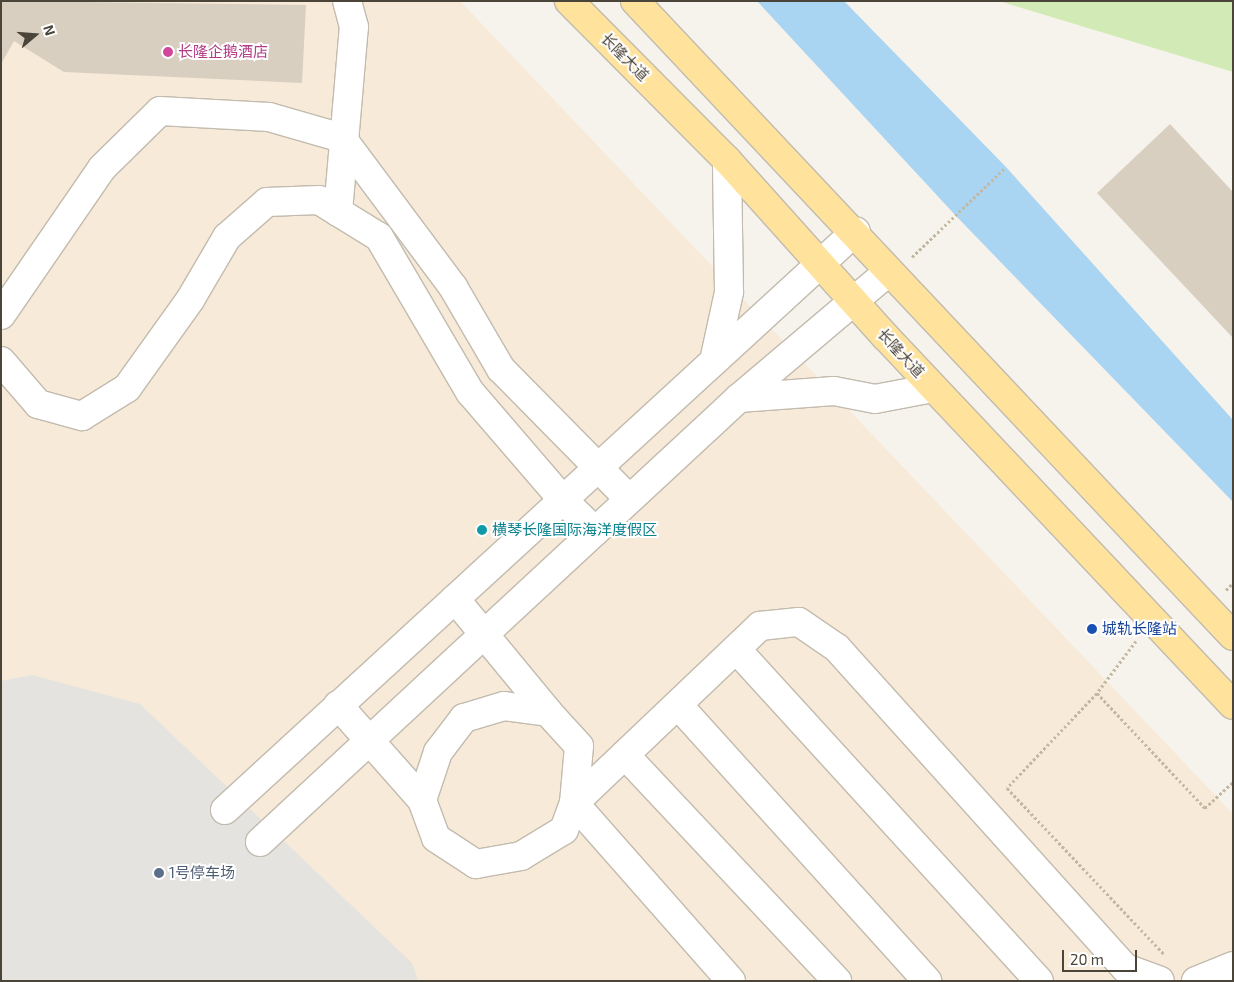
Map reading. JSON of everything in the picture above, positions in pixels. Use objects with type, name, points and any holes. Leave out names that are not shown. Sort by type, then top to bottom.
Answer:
[{"type":"main road","name":"长隆大道","points":[[569,1],[727,160],[822,263],[854,303],[1233,705]]},
{"type":"main road","points":[[635,1],[856,231],[889,274],[1233,636]]},
{"type":"lane","points":[[338,212],[342,138],[354,26],[347,1]]},
{"type":"lane","points":[[1,315],[102,168],[160,111],[269,117],[342,138],[453,287],[501,369],[600,466],[629,500]]},
{"type":"lane","points":[[714,362],[730,292],[727,160]]},
{"type":"lane","points":[[1,361],[38,404],[82,416],[127,388],[190,300],[227,237],[267,202],[319,200],[379,237],[470,392],[563,500],[595,531]]},
{"type":"lane","points":[[225,810],[856,231]]},
{"type":"lane","points":[[260,842],[739,398],[889,274]]},
{"type":"lane","points":[[739,398],[834,391],[875,399],[933,388]]},
{"type":"lane","points":[[338,705],[422,800],[436,838],[476,864],[521,856],[564,830],[574,803],[579,746],[548,712],[455,599]]},
{"type":"lane","points":[[574,803],[760,626],[799,622],[837,648],[1126,968],[1163,969]]},
{"type":"lane","points":[[736,649],[1039,981]]},
{"type":"lane","points":[[678,705],[927,981]]},
{"type":"lane","points":[[422,800],[438,752],[464,718],[504,706],[548,712]]},
{"type":"lane","points":[[625,755],[837,981]]},
{"type":"lane","points":[[574,803],[731,981]]},
{"type":"lane","points":[[1196,981],[1233,966]]},
{"type":"path","points":[[889,274],[957,217],[1006,167]]},
{"type":"path","points":[[1152,621],[1096,693],[1007,788],[1163,969]]},
{"type":"path","points":[[1096,693],[1116,710],[1205,808],[1233,782]]},
{"type":"shaded area","name":"横琴长隆国际海洋度假区","points":[[1,1],[460,1],[1233,814],[1233,981],[1,981]]},
{"type":"shaded area","name":"1号停车场","points":[[32,675],[140,704],[412,963],[418,981],[1,981],[1,681]]},
{"type":"green space","points":[[999,1],[1233,1],[1233,72]]},
{"type":"water","points":[[757,1],[844,1],[1006,167],[1233,420],[1233,502],[957,217]]},
{"type":"building","name":"长隆企鹅酒店","points":[[1,1],[306,5],[302,83],[64,72],[14,41],[1,64]]},
{"type":"building","points":[[1170,124],[1233,192],[1233,338],[1097,193]]},
{"type":"place","name":"长隆企鹅酒店","points":[[168,52]]},
{"type":"place","name":"横琴长隆国际海洋度假区","points":[[482,530]]},
{"type":"place","name":"城轨长隆站","points":[[1092,629]]},
{"type":"place","name":"1号停车场","points":[[159,873]]}]
